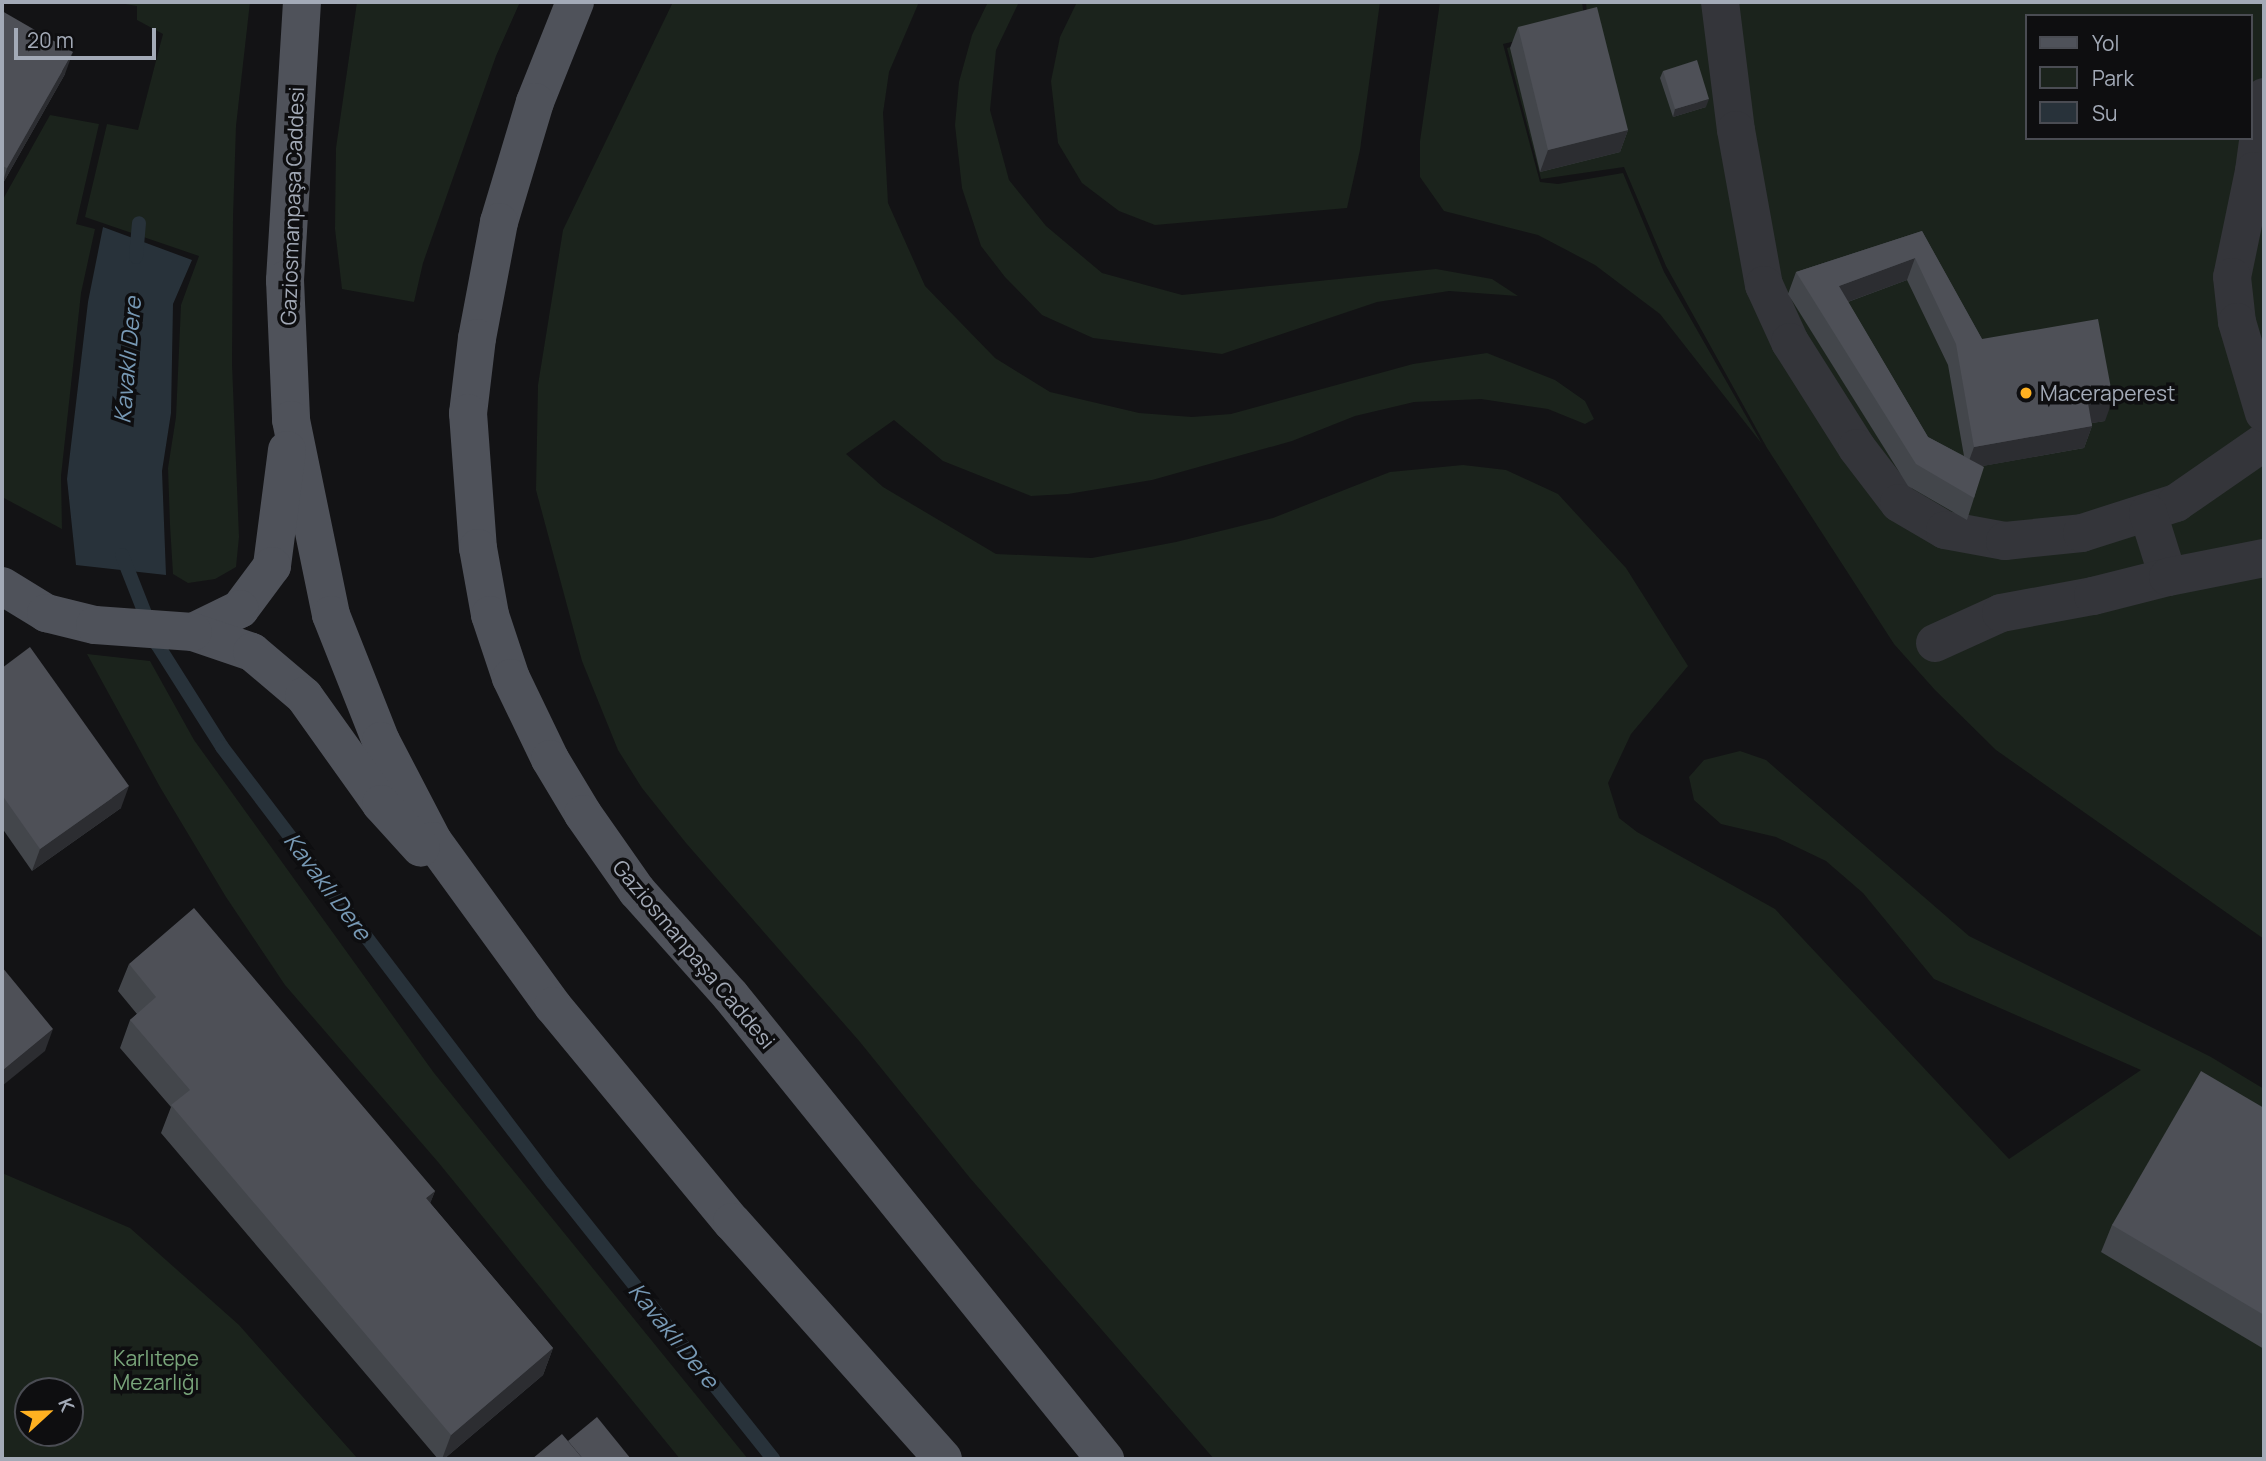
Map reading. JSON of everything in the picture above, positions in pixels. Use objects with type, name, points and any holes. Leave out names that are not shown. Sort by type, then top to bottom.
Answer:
[{"type":"main road","name":"Gaziosmanpaşa Caddesi","points":[[302,2],[285,281],[291,420],[331,615],[381,741],[433,841],[494,929],[553,1006],[732,1222],[943,1459]]},
{"type":"main road","name":"Gaziosmanpaşa Caddesi","points":[[575,2],[535,102],[499,222],[477,338],[468,413],[478,548],[490,615],[512,678],[557,770],[637,891],[730,996],[1105,1459]]},
{"type":"main road","points":[[193,632],[240,609],[272,566],[291,420]]},
{"type":"main road","points":[[2,586],[46,613],[95,625],[193,632],[252,652],[304,696],[381,804],[494,929]]},
{"type":"street","points":[[1720,2],[1736,130],[1764,285],[1790,342],[1857,448],[1899,503],[1945,530],[2005,541],[2082,533],[2176,502],[2264,442]]},
{"type":"street","points":[[2264,97],[2254,171],[2232,277],[2237,322],[2264,413]]},
{"type":"street","points":[[2148,513],[2168,577]]},
{"type":"street","points":[[1935,643],[2001,613],[2093,596],[2168,577],[2264,558]]},
{"type":"green space","points":[[113,2],[250,2],[236,126],[233,217],[232,364],[239,537],[236,567],[215,579],[188,583],[173,574],[170,525],[168,468],[176,417],[181,305],[199,256],[85,217],[107,124],[138,130],[163,34],[137,20],[137,6]]},
{"type":"green space","points":[[357,2],[520,2],[496,56],[423,263],[414,302],[342,289],[335,229],[336,148]]},
{"type":"green space","points":[[673,2],[919,2],[889,72],[883,113],[888,203],[925,286],[995,358],[1050,392],[1139,413],[1192,417],[1231,414],[1413,364],[1487,353],[1555,380],[1585,401],[1594,419],[1585,424],[1548,409],[1481,399],[1414,402],[1355,416],[1292,441],[1152,480],[1068,494],[1031,496],[943,461],[894,420],[846,454],[883,487],[996,554],[1092,558],[1176,542],[1273,518],[1390,472],[1463,465],[1506,470],[1558,494],[1626,568],[1688,666],[1631,734],[1608,783],[1619,818],[1637,832],[1775,909],[2009,1159],[2141,1070],[1934,979],[1863,893],[1826,861],[1776,837],[1721,824],[1694,800],[1689,777],[1704,760],[1740,751],[1766,760],[1969,936],[2211,1057],[2264,1089],[2264,1459],[1214,1459],[970,1178],[860,1042],[686,843],[642,788],[618,750],[582,661],[536,490],[538,385],[563,230]]},
{"type":"green space","points":[[988,2],[1019,2],[996,50],[990,110],[1009,180],[1046,226],[1102,273],[1182,295],[1436,269],[1492,279],[1518,296],[1449,291],[1377,302],[1222,354],[1093,338],[1042,315],[1005,277],[981,246],[962,188],[955,125],[959,82],[972,35]]},
{"type":"green space","points":[[1077,2],[1380,2],[1360,150],[1347,208],[1155,225],[1119,211],[1082,183],[1058,143],[1051,81],[1060,37]]},
{"type":"green space","points":[[1440,2],[1582,2],[1585,24],[1503,44],[1540,182],[1558,184],[1623,173],[1664,272],[1762,444],[1660,314],[1595,265],[1538,235],[1444,211],[1420,177],[1420,141]]},
{"type":"green space","points":[[1586,2],[2264,2],[2264,939],[1996,750],[1935,690],[1894,644],[1767,448],[1666,266],[1624,167],[1541,179],[1507,48],[1588,26]]},
{"type":"green space","points":[[50,115],[99,124],[76,224],[95,229],[81,293],[61,476],[62,529],[2,497],[2,201]]},
{"type":"green space","points":[[87,654],[150,661],[194,740],[434,1073],[748,1459],[680,1459],[438,1162],[285,985],[226,897],[160,787]]},
{"type":"green space","name":"Karlıtepe Mezarlığı","points":[[2,1173],[130,1228],[239,1325],[358,1459],[2,1459]]},
{"type":"water","points":[[103,227],[192,260],[173,304],[171,413],[162,471],[166,575],[76,565],[67,479],[88,302]]},
{"type":"building","points":[[1597,7],[1628,130],[1548,150],[1518,27]]},
{"type":"building","points":[[2,11],[73,52],[7,168],[2,166]]},
{"type":"building","points":[[1697,60],[1709,99],[1675,109],[1663,71]]},
{"type":"building","points":[[1922,231],[1982,339],[2098,319],[2113,399],[2088,403],[2092,426],[1974,447],[1956,344],[1915,258],[1839,286],[1928,437],[1984,467],[1974,498],[1916,464],[1796,272]]},
{"type":"building","points":[[30,647],[129,786],[40,849],[2,795],[2,668]]},
{"type":"building","points":[[194,908],[435,1191],[426,1198],[553,1348],[451,1435],[171,1105],[190,1090],[130,1020],[156,997],[129,964]]},
{"type":"building","points":[[2,967],[53,1029],[2,1071]]},
{"type":"building","points":[[2201,1071],[2264,1108],[2264,1315],[2112,1225]]},
{"type":"building","points":[[597,1417],[631,1459],[583,1459],[568,1441]]},
{"type":"building","points":[[562,1434],[583,1459],[532,1459]]},
{"type":"waterway","name":"Kavaklı Dere","points":[[136,257],[139,223]]},
{"type":"waterway","name":"Kavaklı Dere","points":[[122,555],[157,644],[222,747],[553,1183],[773,1459]]},
{"type":"place","name":"Maceraperest","points":[[2026,393]]}]
